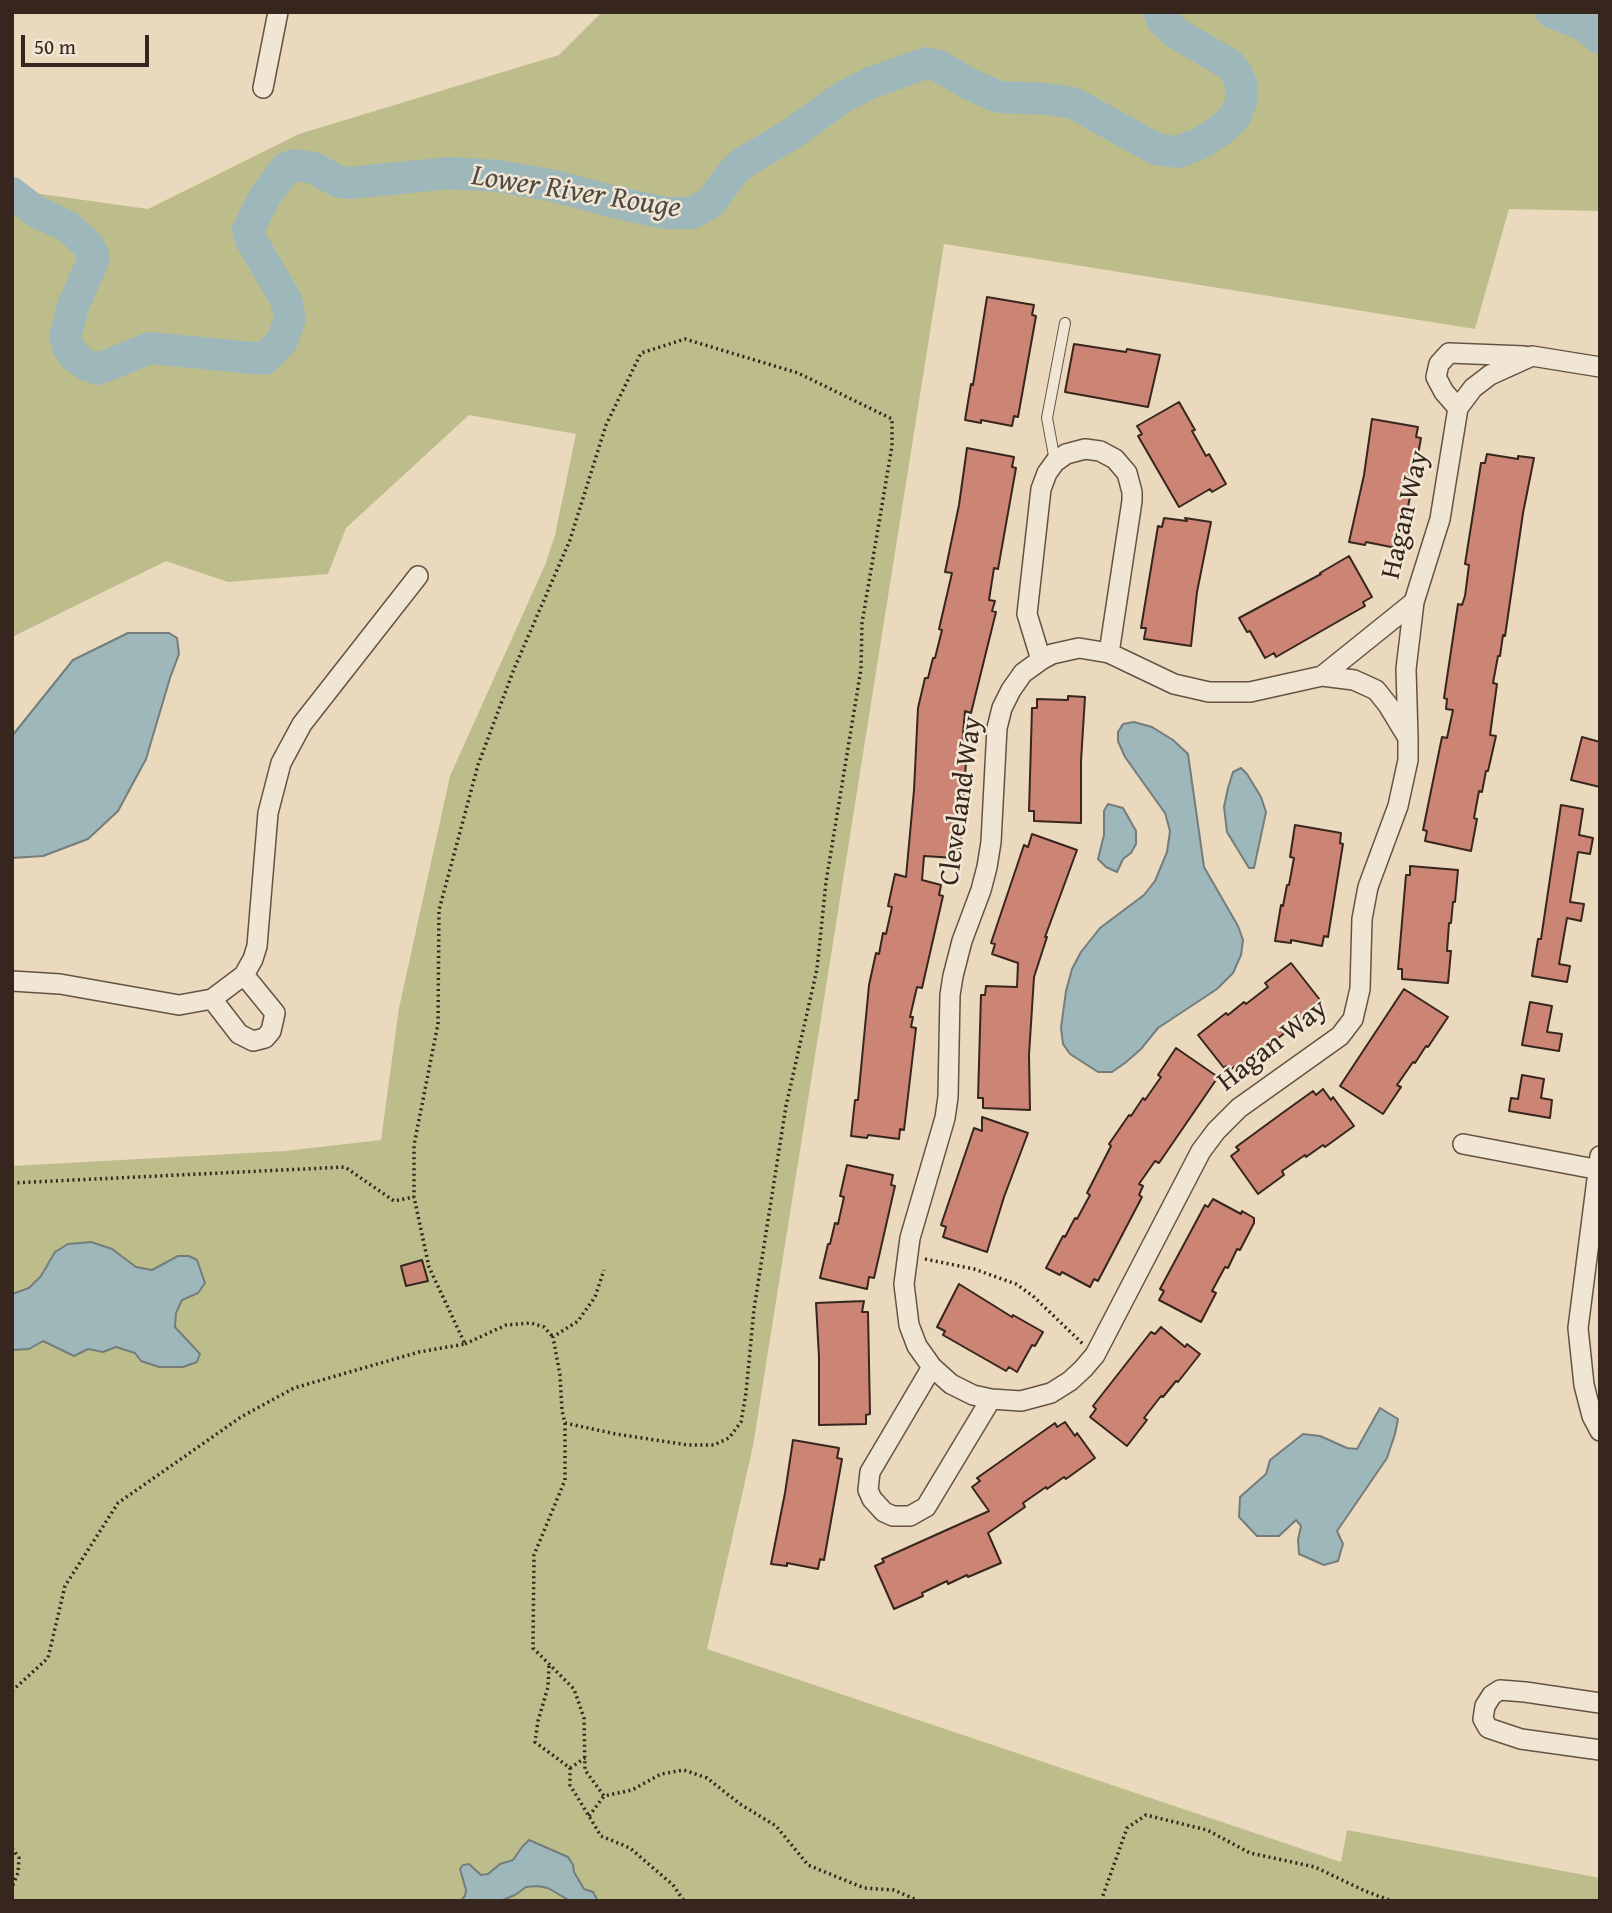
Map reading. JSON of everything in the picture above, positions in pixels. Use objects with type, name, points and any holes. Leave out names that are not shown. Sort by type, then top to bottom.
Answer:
[{"type":"street","points":[[263,88],[278,12]]},
{"type":"street","points":[[1532,356],[1490,375],[1473,388],[1458,408],[1444,392],[1436,377],[1439,364],[1449,353],[1532,356],[1600,367]]},
{"type":"street","name":"Hagan Way","points":[[932,1367],[958,1388],[991,1399],[1021,1401],[1051,1392],[1083,1370],[1095,1354],[1201,1151],[1216,1131],[1239,1108],[1333,1042],[1353,1019],[1360,989],[1363,907],[1374,866],[1398,806],[1408,760],[1406,669],[1414,602],[1440,519],[1458,408]]},
{"type":"street","points":[[1041,660],[1028,624],[1028,593],[1041,489],[1055,462],[1075,451],[1094,449],[1115,459],[1127,473],[1132,501],[1110,653]]},
{"type":"street","points":[[12,981],[60,984],[179,1005],[212,999],[244,975],[257,946],[268,813],[281,763],[302,724],[418,576]]},
{"type":"street","name":"Cleveland Way","points":[[1322,676],[1414,602]]},
{"type":"street","name":"Cleveland Way","points":[[932,1367],[917,1346],[909,1325],[904,1284],[909,1238],[945,1118],[951,986],[959,952],[987,867],[997,728],[1002,708],[1023,673],[1052,654],[1079,648],[1110,653],[1174,684],[1209,692],[1250,692],[1322,676],[1354,680],[1376,690],[1408,737]]},
{"type":"street","points":[[212,999],[239,1034],[253,1041],[265,1038],[271,1031],[275,1013],[244,975]]},
{"type":"street","points":[[1463,1144],[1599,1165],[1578,1328],[1584,1385],[1592,1416],[1600,1431]]},
{"type":"street","points":[[932,1367],[870,1472],[868,1490],[884,1513],[910,1516],[926,1507],[991,1399]]},
{"type":"street","points":[[1600,1703],[1500,1690],[1492,1695],[1485,1706],[1483,1720],[1488,1728],[1521,1739],[1600,1750]]},
{"type":"lane","points":[[1055,462],[1047,418],[1065,323]]},
{"type":"path","points":[[465,1344],[429,1267],[414,1197],[414,1145],[438,1024],[439,910],[478,765],[514,669],[570,540],[606,425],[641,354],[685,339],[797,373],[892,419],[892,446],[862,623],[861,669],[826,882],[817,969],[786,1106],[754,1309],[741,1422],[729,1438],[714,1445],[688,1445],[565,1423]]},
{"type":"path","points":[[12,1182],[345,1167],[394,1202],[414,1197]]},
{"type":"path","points":[[908,1255],[974,1269],[1016,1284],[1033,1296],[1095,1354]]},
{"type":"path","points":[[553,1336],[578,1321],[595,1297],[604,1270]]},
{"type":"path","points":[[12,1691],[48,1658],[65,1586],[118,1503],[241,1417],[294,1388],[419,1352],[465,1344],[506,1325],[531,1322],[544,1327],[553,1336],[561,1375],[565,1423],[565,1480],[534,1555],[533,1648],[573,1689],[584,1718],[585,1770],[604,1796]]},
{"type":"path","points":[[1070,1333],[1083,1336]]},
{"type":"path","points":[[549,1665],[548,1687],[535,1742],[570,1768]]},
{"type":"path","points":[[570,1768],[585,1758]]},
{"type":"path","points":[[570,1768],[570,1785],[601,1836],[631,1848],[673,1885],[684,1901]]},
{"type":"path","points":[[589,1816],[604,1796],[632,1790],[661,1774],[684,1770],[707,1778],[740,1804],[776,1826],[808,1865],[864,1888],[894,1890],[919,1901]]},
{"type":"path","points":[[1101,1901],[1127,1828],[1146,1815],[1207,1830],[1250,1853],[1315,1867],[1392,1901]]},
{"type":"path","points":[[12,1847],[19,1858],[19,1865],[12,1887]]},
{"type":"green space","points":[[602,12],[1600,12],[1600,211],[1509,209],[1475,329],[944,244],[753,1446],[707,1649],[1341,1862],[1347,1830],[1600,1878],[1600,1901],[12,1901],[12,1166],[285,1151],[381,1140],[399,1008],[450,776],[545,565],[555,535],[576,434],[469,415],[346,528],[328,574],[228,582],[166,561],[12,637],[12,190],[148,209],[299,134],[559,55]]},
{"type":"water","points":[[128,633],[169,633],[177,638],[179,654],[146,759],[118,811],[88,839],[43,856],[12,858],[12,736],[73,660]]},
{"type":"water","points":[[1134,722],[1152,727],[1173,740],[1188,754],[1204,867],[1238,926],[1243,940],[1241,955],[1233,973],[1217,989],[1158,1028],[1125,1063],[1112,1072],[1098,1072],[1070,1054],[1063,1044],[1061,1028],[1072,969],[1081,952],[1100,928],[1144,895],[1155,881],[1167,852],[1170,831],[1165,813],[1125,757],[1118,741],[1118,732],[1123,724]]},
{"type":"water","points":[[1241,768],[1261,797],[1266,812],[1254,868],[1249,868],[1227,832],[1224,807],[1228,788],[1233,772]]},
{"type":"water","points":[[1108,804],[1123,808],[1136,831],[1136,844],[1131,853],[1123,859],[1117,872],[1098,859],[1104,835],[1104,811]]},
{"type":"water","points":[[91,1242],[112,1249],[136,1267],[152,1270],[178,1256],[189,1256],[197,1260],[205,1283],[198,1293],[182,1300],[176,1313],[175,1327],[200,1354],[197,1362],[183,1367],[159,1367],[141,1361],[135,1353],[116,1347],[103,1352],[88,1349],[74,1356],[43,1341],[29,1349],[12,1350],[12,1294],[29,1288],[41,1276],[55,1252],[68,1244]]},
{"type":"water","points":[[1380,1408],[1398,1419],[1395,1434],[1387,1458],[1337,1531],[1343,1544],[1338,1561],[1324,1565],[1299,1554],[1301,1526],[1296,1520],[1279,1536],[1257,1536],[1239,1517],[1240,1497],[1266,1474],[1270,1460],[1303,1434],[1320,1436],[1347,1448],[1357,1449]]},
{"type":"water","points":[[529,1840],[568,1857],[584,1889],[593,1892],[598,1901],[570,1901],[548,1888],[537,1886],[526,1887],[500,1901],[460,1901],[466,1890],[460,1869],[463,1865],[469,1864],[481,1875],[488,1874],[500,1864],[513,1860]]},
{"type":"building","points":[[987,297],[1034,305],[1032,315],[1036,316],[1018,417],[1014,416],[1012,426],[965,420]]},
{"type":"building","points":[[1074,344],[1160,355],[1148,407],[1065,392]]},
{"type":"building","points":[[1179,402],[1206,456],[1209,454],[1226,484],[1212,492],[1210,489],[1179,507],[1138,436],[1142,434],[1137,426]]},
{"type":"building","points":[[1372,419],[1418,427],[1416,437],[1421,438],[1402,539],[1398,538],[1396,548],[1366,542],[1365,545],[1349,542],[1364,475]]},
{"type":"building","points":[[967,448],[1014,457],[1012,467],[1016,468],[998,569],[994,568],[989,600],[995,601],[992,611],[996,612],[971,713],[965,711],[962,746],[967,747],[960,849],[956,849],[955,858],[924,856],[922,880],[941,885],[939,895],[943,896],[922,988],[917,987],[910,1017],[913,1017],[911,1027],[916,1028],[904,1130],[900,1129],[899,1139],[851,1136],[855,1100],[858,1100],[869,985],[876,953],[879,954],[883,933],[886,934],[892,907],[888,906],[895,874],[906,877],[918,708],[925,678],[928,678],[942,630],[939,629],[952,573],[945,572]]},
{"type":"building","points":[[1487,454],[1518,459],[1518,456],[1534,458],[1505,636],[1503,635],[1493,683],[1497,684],[1490,735],[1496,736],[1482,792],[1479,791],[1471,851],[1425,841],[1427,831],[1423,830],[1442,737],[1447,738],[1453,710],[1446,709],[1447,699],[1444,698],[1458,604],[1462,605],[1465,596],[1469,565],[1465,564],[1481,463],[1485,463]]},
{"type":"building","points":[[1164,518],[1211,522],[1197,592],[1191,646],[1144,639],[1146,628],[1141,628],[1158,526],[1162,527]]},
{"type":"building","points":[[1349,556],[1372,597],[1363,602],[1365,606],[1276,657],[1274,653],[1265,658],[1250,631],[1247,632],[1239,618]]},
{"type":"building","points":[[1068,696],[1085,697],[1081,823],[1034,821],[1034,811],[1029,811],[1032,708],[1037,708],[1037,699],[1068,700]]},
{"type":"building","points":[[1582,737],[1600,742],[1600,787],[1571,780]]},
{"type":"building","points":[[1561,805],[1583,809],[1579,835],[1593,838],[1590,854],[1578,852],[1570,902],[1584,904],[1581,921],[1567,918],[1559,964],[1570,966],[1567,982],[1532,976],[1538,939],[1541,939]]},
{"type":"building","points":[[1295,825],[1341,833],[1340,843],[1343,844],[1328,937],[1324,936],[1322,946],[1291,940],[1291,943],[1275,941],[1281,905],[1283,906],[1289,885],[1294,858],[1290,857]]},
{"type":"building","points":[[1032,834],[1077,850],[1045,937],[1034,977],[1029,1055],[1030,1110],[983,1108],[983,1098],[978,1098],[981,995],[985,995],[986,986],[1017,987],[1018,963],[992,954],[995,944],[991,943],[1024,845],[1028,847]]},
{"type":"building","points":[[1410,866],[1458,870],[1455,902],[1449,923],[1447,951],[1451,951],[1448,983],[1402,979],[1402,969],[1398,969],[1406,875],[1410,875]]},
{"type":"building","points":[[1291,963],[1320,1000],[1312,1006],[1314,1010],[1240,1068],[1237,1065],[1230,1070],[1226,1066],[1224,1068],[1198,1035],[1226,1013],[1228,1015],[1244,1002],[1246,1004],[1268,987],[1265,983]]},
{"type":"building","points":[[1404,989],[1448,1017],[1397,1085],[1401,1087],[1383,1114],[1340,1086]]},
{"type":"building","points":[[1530,1002],[1552,1006],[1547,1032],[1562,1034],[1559,1051],[1522,1045]]},
{"type":"building","points":[[1176,1048],[1218,1077],[1159,1163],[1155,1161],[1139,1184],[1143,1186],[1139,1195],[1142,1197],[1098,1281],[1094,1279],[1090,1287],[1062,1272],[1060,1275],[1046,1268],[1090,1195],[1087,1193],[1111,1146],[1109,1144],[1129,1115],[1131,1116],[1143,1098],[1145,1100]]},
{"type":"building","points":[[1522,1075],[1544,1079],[1541,1098],[1552,1100],[1550,1118],[1509,1111],[1511,1098],[1518,1099]]},
{"type":"building","points":[[1323,1089],[1331,1100],[1333,1097],[1354,1126],[1325,1147],[1323,1145],[1306,1157],[1305,1155],[1282,1171],[1284,1175],[1258,1194],[1231,1156],[1239,1150],[1236,1147],[1313,1091],[1316,1095]]},
{"type":"building","points":[[982,1117],[1028,1133],[987,1252],[943,1237],[946,1227],[941,1225],[974,1128],[982,1131]]},
{"type":"building","points":[[847,1165],[893,1175],[891,1185],[895,1186],[874,1278],[869,1277],[867,1289],[820,1278],[835,1223],[838,1224],[844,1197],[840,1196]]},
{"type":"building","points":[[1213,1199],[1254,1218],[1254,1223],[1240,1250],[1237,1249],[1212,1291],[1216,1293],[1201,1322],[1159,1300],[1164,1291],[1160,1289],[1205,1205],[1208,1207]]},
{"type":"building","points":[[422,1260],[428,1281],[406,1286],[401,1266]]},
{"type":"building","points":[[959,1284],[1012,1317],[1013,1315],[1043,1332],[1035,1346],[1032,1345],[1017,1372],[1009,1367],[1006,1371],[943,1335],[945,1331],[937,1327]]},
{"type":"building","points":[[864,1301],[862,1312],[868,1312],[870,1414],[866,1415],[866,1424],[819,1425],[816,1303]]},
{"type":"building","points":[[1161,1327],[1185,1347],[1187,1344],[1200,1354],[1178,1382],[1161,1396],[1127,1446],[1090,1417],[1096,1409],[1093,1406],[1151,1332],[1155,1334]]},
{"type":"building","points":[[1065,1422],[1075,1436],[1077,1433],[1095,1458],[1066,1479],[1064,1477],[1047,1489],[1046,1487],[1023,1503],[1025,1507],[988,1533],[1001,1563],[948,1584],[947,1581],[894,1609],[875,1566],[884,1562],[882,1559],[989,1511],[972,1487],[980,1481],[977,1478],[1055,1423],[1057,1427]]},
{"type":"building","points":[[793,1440],[839,1448],[837,1458],[842,1459],[824,1560],[820,1559],[818,1569],[787,1563],[787,1566],[771,1564]]},
{"type":"waterway","name":"Lower River Rouge","points":[[12,193],[35,211],[67,226],[88,245],[93,254],[93,261],[73,306],[65,337],[75,357],[87,365],[98,369],[150,348],[264,359],[282,341],[290,318],[286,300],[251,240],[248,230],[265,196],[285,169],[293,165],[314,168],[339,182],[349,183],[449,173],[499,176],[555,186],[665,213],[692,213],[710,203],[744,162],[790,135],[840,99],[870,83],[926,63],[939,66],[969,84],[999,97],[1073,103],[1156,149],[1178,152],[1199,144],[1235,117],[1242,99],[1241,84],[1229,64],[1176,33],[1163,21],[1159,12]]},
{"type":"waterway","name":"Lower River Rouge","points":[[1551,12],[1582,24],[1600,38]]}]
